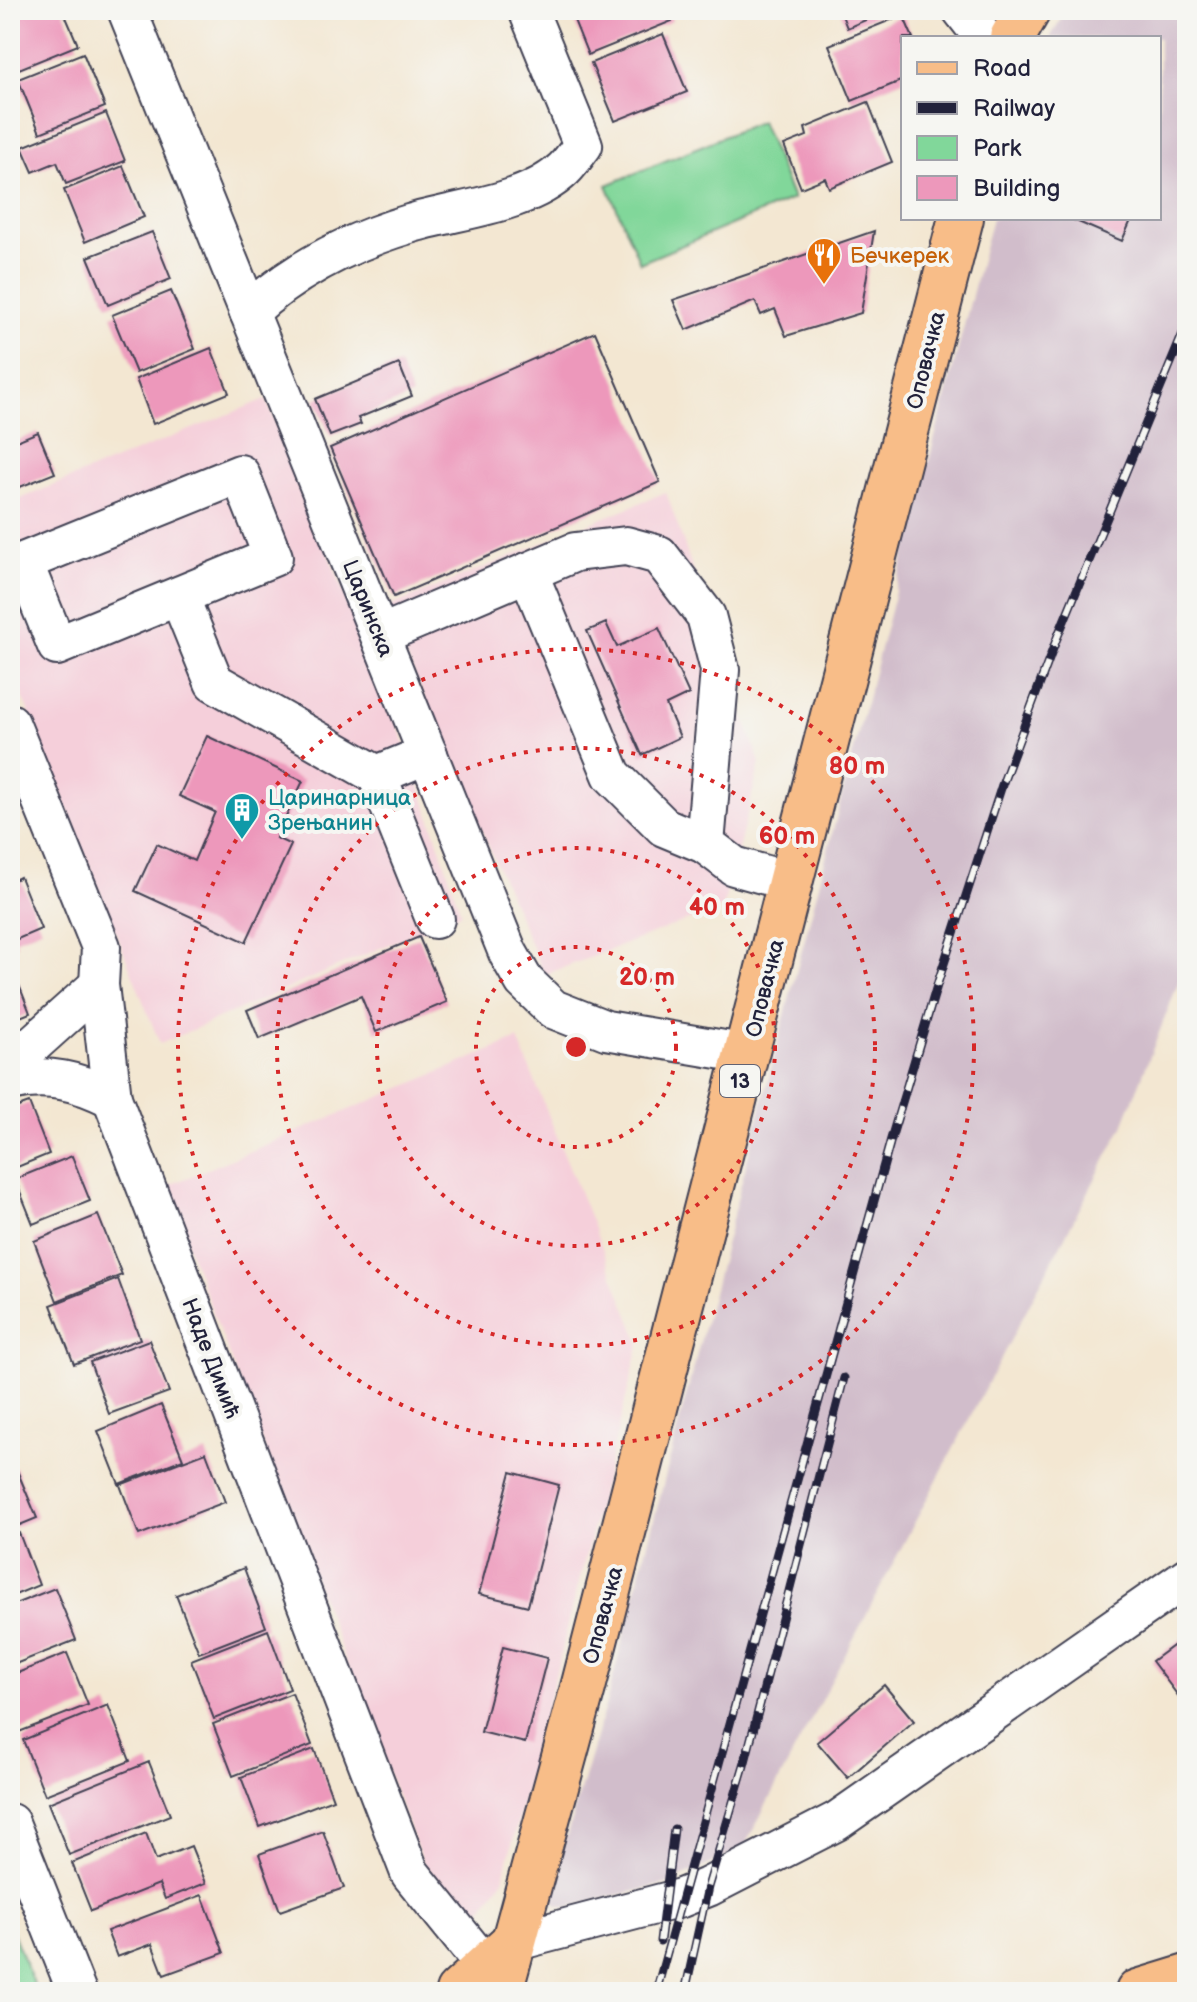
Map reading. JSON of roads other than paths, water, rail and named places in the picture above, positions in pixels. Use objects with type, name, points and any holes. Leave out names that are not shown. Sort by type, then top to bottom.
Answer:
[{"type":"main road","points":[[1013,36],[1028,10]]},
{"type":"main road","name":"Оповачка","points":[[489,1973],[584,1684],[960,220]]},
{"type":"main road","points":[[1138,1992],[1187,1977]]},
{"type":"street","name":"Царинска","points":[[127,10],[508,953],[524,981],[553,1009],[606,1030],[748,1054]]},
{"type":"street","points":[[249,312],[294,274],[362,240],[449,212],[497,202],[543,183],[563,170],[583,145],[528,10]]},
{"type":"street","points":[[962,10],[982,36]]},
{"type":"street","points":[[240,474],[273,557],[179,596],[57,646],[23,562],[240,474]]},
{"type":"street","points":[[380,635],[575,552],[626,546],[659,555],[706,616],[720,670],[705,844]]},
{"type":"street","points":[[528,572],[612,775],[664,827],[705,844],[734,866],[791,882]]},
{"type":"street","points":[[179,596],[214,682],[377,775],[435,919]]},
{"type":"street","name":"Наде Димић","points":[[10,723],[101,947],[99,985],[112,1098],[410,1873],[489,1973]]},
{"type":"street","points":[[377,775],[428,754]]},
{"type":"street","points":[[10,1069],[99,985]]},
{"type":"street","points":[[10,1082],[52,1077],[86,1085],[112,1098]]},
{"type":"street","points":[[489,1973],[708,1887],[837,1821],[1187,1577]]},
{"type":"street","points":[[10,1823],[77,1992]]},
{"type":"railway","points":[[656,1992],[891,1139],[938,982],[1002,785],[1057,638],[1187,324]]},
{"type":"railway","points":[[685,1992],[708,1887],[745,1762],[844,1378]]},
{"type":"railway","points":[[660,1941],[674,1829]]},
{"type":"place","name":"Бечкерек","points":[[824,286]]},
{"type":"place","name":"Царинарница Зрењанин","points":[[242,841]]}]
